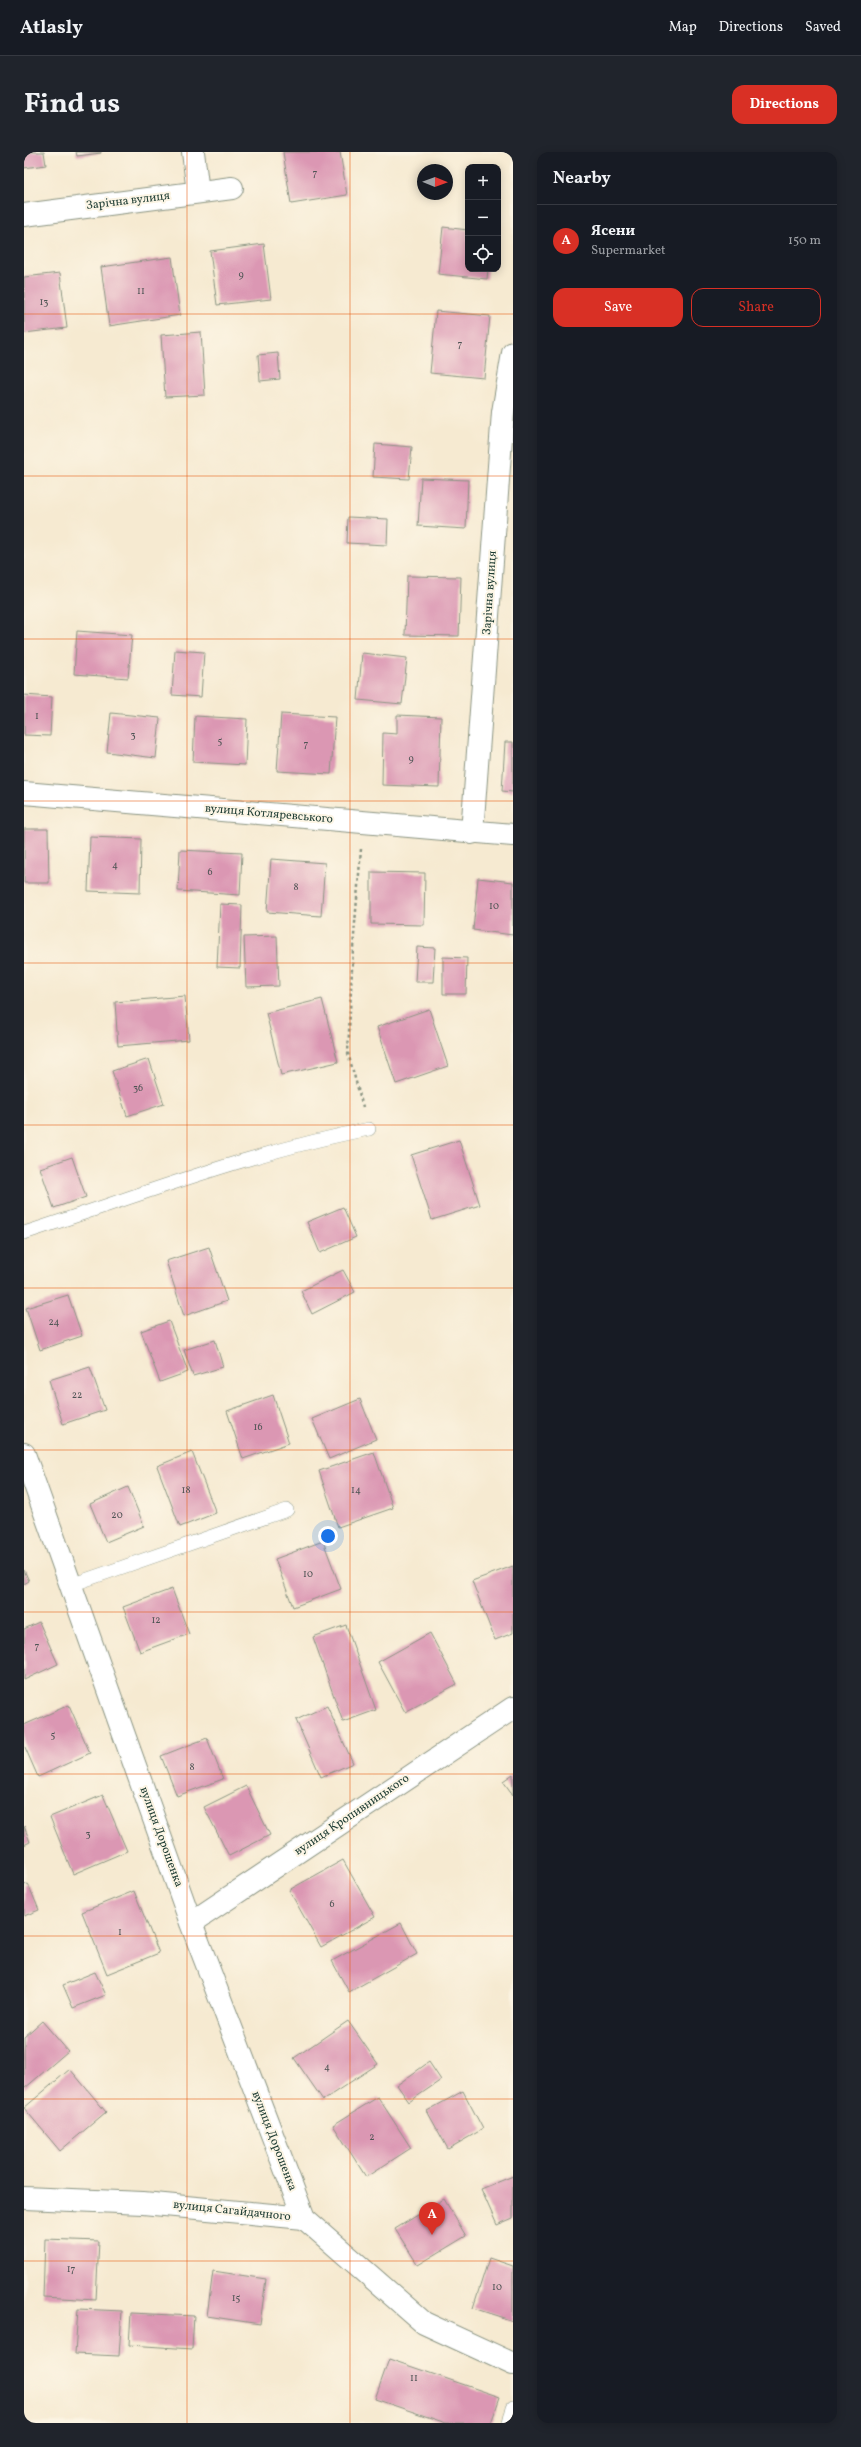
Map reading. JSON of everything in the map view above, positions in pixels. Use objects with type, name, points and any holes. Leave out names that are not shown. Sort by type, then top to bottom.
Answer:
[{"type":"street","points":[[193,152],[198,192]]},
{"type":"street","name":"Зарічна вулиця","points":[[24,215],[232,188]]},
{"type":"street","name":"Зарічна вулиця","points":[[472,833],[503,412],[513,353]]},
{"type":"street","name":"вулиця Котляревського","points":[[24,793],[363,822],[472,833],[513,835]]},
{"type":"street","name":"вулиця Дорошенка","points":[[24,1454],[191,1923],[304,2218]]},
{"type":"street","name":"вулиця Кропивницького","points":[[191,1923],[513,1708]]},
{"type":"street","name":"вулиця Сагайдачного","points":[[24,2198],[143,2203],[304,2218],[424,2323],[513,2364]]},
{"type":"lane","points":[[24,1233],[250,1158],[328,1137],[369,1129]]},
{"type":"lane","points":[[71,1586],[286,1510]]},
{"type":"lane","points":[[509,2423],[513,2407]]},
{"type":"path","points":[[363,822],[353,948],[348,1053],[369,1129]]},
{"type":"building","points":[[24,152],[44,152],[46,165],[24,168]]},
{"type":"building","points":[[76,152],[101,152],[101,153],[77,156]]},
{"type":"building","points":[[283,152],[340,152],[347,195],[291,204]]},
{"type":"building","points":[[443,227],[465,230],[465,272],[488,272],[487,279],[438,274]]},
{"type":"building","points":[[264,244],[271,299],[217,305],[210,251]]},
{"type":"building","points":[[172,257],[180,315],[109,326],[101,267]]},
{"type":"building","points":[[60,273],[67,328],[24,333],[24,277]]},
{"type":"building","points":[[436,311],[490,316],[484,378],[430,373]]},
{"type":"building","points":[[201,332],[205,395],[165,397],[161,335]]},
{"type":"building","points":[[278,353],[280,379],[260,381],[258,355]]},
{"type":"building","points":[[375,444],[412,447],[409,479],[373,477]]},
{"type":"building","points":[[421,478],[468,480],[466,529],[418,526]]},
{"type":"building","points":[[348,517],[388,519],[387,545],[347,543]]},
{"type":"building","points":[[407,576],[461,577],[459,636],[405,635]]},
{"type":"building","points":[[77,631],[132,635],[128,678],[74,674]]},
{"type":"building","points":[[175,650],[204,652],[201,697],[172,695]]},
{"type":"building","points":[[362,653],[407,658],[402,704],[358,700]]},
{"type":"building","points":[[24,695],[52,697],[50,736],[24,735]]},
{"type":"building","points":[[111,713],[160,718],[156,758],[107,752]]},
{"type":"building","points":[[281,714],[335,717],[331,774],[277,771]]},
{"type":"building","points":[[397,715],[441,717],[439,787],[382,785],[383,733],[397,734]]},
{"type":"building","points":[[195,716],[247,719],[245,765],[193,762]]},
{"type":"building","points":[[505,742],[513,742],[513,792],[502,791]]},
{"type":"building","points":[[24,829],[48,829],[49,883],[24,883]]},
{"type":"building","points":[[90,837],[141,839],[140,893],[88,891]]},
{"type":"building","points":[[180,850],[242,853],[240,895],[178,891]]},
{"type":"building","points":[[271,859],[325,863],[321,916],[267,912]]},
{"type":"building","points":[[371,872],[425,873],[424,925],[371,924]]},
{"type":"building","points":[[478,878],[513,882],[513,935],[473,930]]},
{"type":"building","points":[[220,904],[242,905],[240,968],[217,967]]},
{"type":"building","points":[[277,936],[279,986],[246,987],[244,937]]},
{"type":"building","points":[[417,947],[435,948],[433,982],[415,982]]},
{"type":"building","points":[[443,957],[467,958],[466,994],[443,994]]},
{"type":"building","points":[[185,996],[189,1040],[118,1046],[115,1002]]},
{"type":"building","points":[[322,999],[338,1062],[281,1075],[266,1013]]},
{"type":"building","points":[[429,1009],[448,1066],[396,1084],[377,1027]]},
{"type":"building","points":[[149,1059],[164,1104],[127,1116],[112,1071]]},
{"type":"building","points":[[459,1140],[480,1205],[432,1220],[411,1155]]},
{"type":"building","points":[[72,1157],[86,1197],[54,1208],[40,1168]]},
{"type":"building","points":[[343,1207],[356,1237],[320,1253],[307,1222]]},
{"type":"building","points":[[209,1247],[227,1301],[184,1316],[166,1261]]},
{"type":"building","points":[[343,1270],[355,1292],[312,1314],[301,1291]]},
{"type":"building","points":[[68,1295],[82,1336],[40,1350],[26,1308]]},
{"type":"building","points":[[169,1321],[188,1372],[160,1382],[141,1331]]},
{"type":"building","points":[[215,1340],[223,1367],[193,1376],[184,1350]]},
{"type":"building","points":[[90,1367],[105,1410],[63,1424],[49,1380]]},
{"type":"building","points":[[273,1395],[289,1443],[243,1459],[227,1411]]},
{"type":"building","points":[[360,1399],[376,1439],[329,1459],[312,1419]]},
{"type":"building","points":[[192,1452],[216,1513],[180,1527],[157,1466]]},
{"type":"building","points":[[374,1452],[393,1508],[338,1527],[319,1471]]},
{"type":"building","points":[[128,1487],[144,1526],[106,1542],[90,1504]]},
{"type":"building","points":[[323,1541],[341,1589],[293,1607],[275,1559]]},
{"type":"building","points":[[513,1566],[513,1633],[495,1640],[472,1581]]},
{"type":"building","points":[[24,1570],[29,1581],[24,1584]]},
{"type":"building","points":[[172,1589],[189,1634],[140,1652],[123,1607]]},
{"type":"building","points":[[39,1622],[58,1664],[24,1680],[24,1629]]},
{"type":"building","points":[[346,1625],[376,1710],[343,1722],[313,1637]]},
{"type":"building","points":[[430,1633],[457,1684],[405,1712],[378,1662]]},
{"type":"building","points":[[69,1705],[90,1753],[38,1777],[24,1745],[24,1725]]},
{"type":"building","points":[[327,1706],[353,1763],[321,1777],[296,1720]]},
{"type":"building","points":[[207,1738],[223,1779],[177,1796],[161,1756]]},
{"type":"building","points":[[513,1774],[513,1795],[503,1781]]},
{"type":"building","points":[[246,1786],[270,1835],[229,1856],[204,1807]]},
{"type":"building","points":[[103,1795],[127,1851],[73,1874],[50,1817]]},
{"type":"building","points":[[24,1826],[30,1842],[24,1845]]},
{"type":"building","points":[[343,1860],[375,1917],[321,1947],[289,1890]]},
{"type":"building","points":[[28,1884],[39,1910],[24,1916],[24,1885]]},
{"type":"building","points":[[134,1891],[159,1953],[107,1974],[82,1912]]},
{"type":"building","points":[[401,1923],[417,1954],[349,1992],[332,1961]]},
{"type":"building","points":[[95,1972],[106,1995],[73,2008],[63,1985]]},
{"type":"building","points":[[42,2021],[68,2051],[24,2089],[24,2037]]},
{"type":"building","points":[[348,2021],[378,2064],[323,2100],[294,2058]]},
{"type":"building","points":[[429,2062],[441,2080],[409,2102],[397,2085]]},
{"type":"building","points":[[70,2069],[106,2112],[60,2151],[24,2108]]},
{"type":"building","points":[[463,2091],[483,2129],[448,2149],[427,2111]]},
{"type":"building","points":[[378,2097],[411,2148],[366,2177],[333,2125]]},
{"type":"building","points":[[513,2176],[513,2218],[497,2225],[481,2189]]},
{"type":"building","points":[[444,2199],[466,2236],[418,2265],[395,2229]]},
{"type":"building","points":[[45,2239],[99,2241],[96,2300],[43,2297]]},
{"type":"building","points":[[489,2258],[513,2266],[513,2321],[473,2308]]},
{"type":"building","points":[[213,2271],[266,2279],[260,2324],[207,2316]]},
{"type":"building","points":[[78,2309],[122,2311],[119,2356],[75,2354]]},
{"type":"building","points":[[131,2313],[194,2316],[192,2349],[129,2345]]},
{"type":"building","points":[[389,2359],[500,2397],[491,2423],[446,2423],[375,2399]]},
{"type":"place","name":"Ясени","points":[[432,2235]]}]
